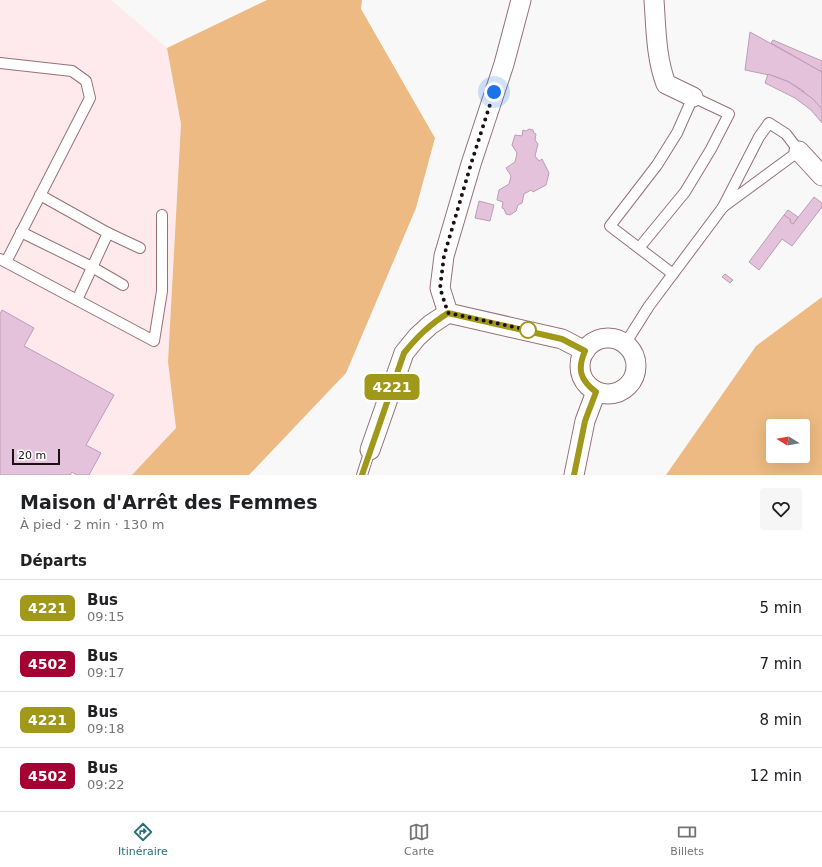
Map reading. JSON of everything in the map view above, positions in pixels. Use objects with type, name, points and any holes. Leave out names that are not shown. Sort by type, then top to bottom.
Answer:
[{"type":"street","points":[[448,313],[440,288],[444,256],[471,164],[504,64],[520,0]]},
{"type":"street","points":[[654,0],[659,54],[666,84],[693,97]]},
{"type":"street","points":[[799,151],[822,176]]},
{"type":"street","points":[[370,450],[404,353],[417,337],[430,325],[448,313],[562,339],[585,351]]},
{"type":"street","points":[[606,338],[616,339],[625,344],[633,353],[636,362],[636,372],[632,381],[625,390],[616,394],[606,394],[596,392],[589,387],[583,379],[581,370],[581,360],[585,351],[597,341],[606,338]]},
{"type":"street","points":[[574,475],[585,421],[596,392]]},
{"type":"lane","points":[[0,63],[72,71],[86,81],[90,98],[21,232],[3,261],[154,341],[162,291],[162,215]]},
{"type":"lane","points":[[639,248],[684,192],[711,149],[729,114],[693,97],[677,133],[657,165],[610,226],[672,274]]},
{"type":"lane","points":[[625,344],[649,306],[672,274],[724,207],[759,137],[769,123],[786,134],[799,151],[724,207]]},
{"type":"lane","points":[[40,195],[108,233],[140,248]]},
{"type":"lane","points":[[21,232],[92,266],[123,285]]},
{"type":"lane","points":[[77,300],[108,233]]},
{"type":"lane","points":[[362,475],[370,450]]},
{"type":"shaded area","points":[[0,0],[111,0],[167,48],[181,124],[168,362],[176,428],[135,475],[0,475]]},
{"type":"shaded area","points":[[267,0],[362,0],[361,9],[435,138],[416,208],[346,373],[249,475],[132,475],[176,428],[168,362],[181,124],[167,48]]},
{"type":"shaded area","points":[[822,297],[822,475],[666,475],[756,346]]},
{"type":"building","points":[[750,32],[822,72],[822,109],[802,90],[789,82],[774,76],[745,70]]},
{"type":"building","points":[[773,40],[822,61],[822,72],[771,43]]},
{"type":"building","points":[[768,74],[789,82],[813,99],[822,109],[822,123],[811,110],[795,98],[765,83]]},
{"type":"building","points":[[529,129],[533,130],[536,134],[535,140],[538,144],[535,156],[539,161],[542,159],[549,173],[546,185],[533,192],[531,190],[524,194],[522,203],[518,205],[516,211],[510,215],[506,214],[502,208],[503,202],[497,200],[499,190],[509,184],[511,176],[506,168],[515,162],[517,153],[512,145],[515,135],[522,136],[523,130],[526,131]]},
{"type":"building","points":[[814,197],[822,203],[822,207],[792,246],[782,239],[759,270],[749,262],[784,215],[791,220],[790,222],[793,224]]},
{"type":"building","points":[[479,201],[494,205],[490,221],[475,218]]},
{"type":"building","points":[[788,210],[798,217],[793,224],[790,222],[791,220],[784,215]]},
{"type":"building","points":[[725,274],[733,280],[730,283],[722,277]]},
{"type":"building","points":[[2,310],[34,328],[24,346],[114,395],[86,445],[101,453],[89,475],[77,475],[72,472],[70,475],[0,475],[0,314]]},
{"type":"bus line","name":"4221","points":[[362,475],[404,353],[417,337],[430,325],[448,313],[562,339],[585,351],[581,360],[583,379],[589,387],[596,392],[585,421],[574,475]]},
{"type":"route","points":[[494,92],[444,256],[440,288],[448,313],[528,330]]}]
